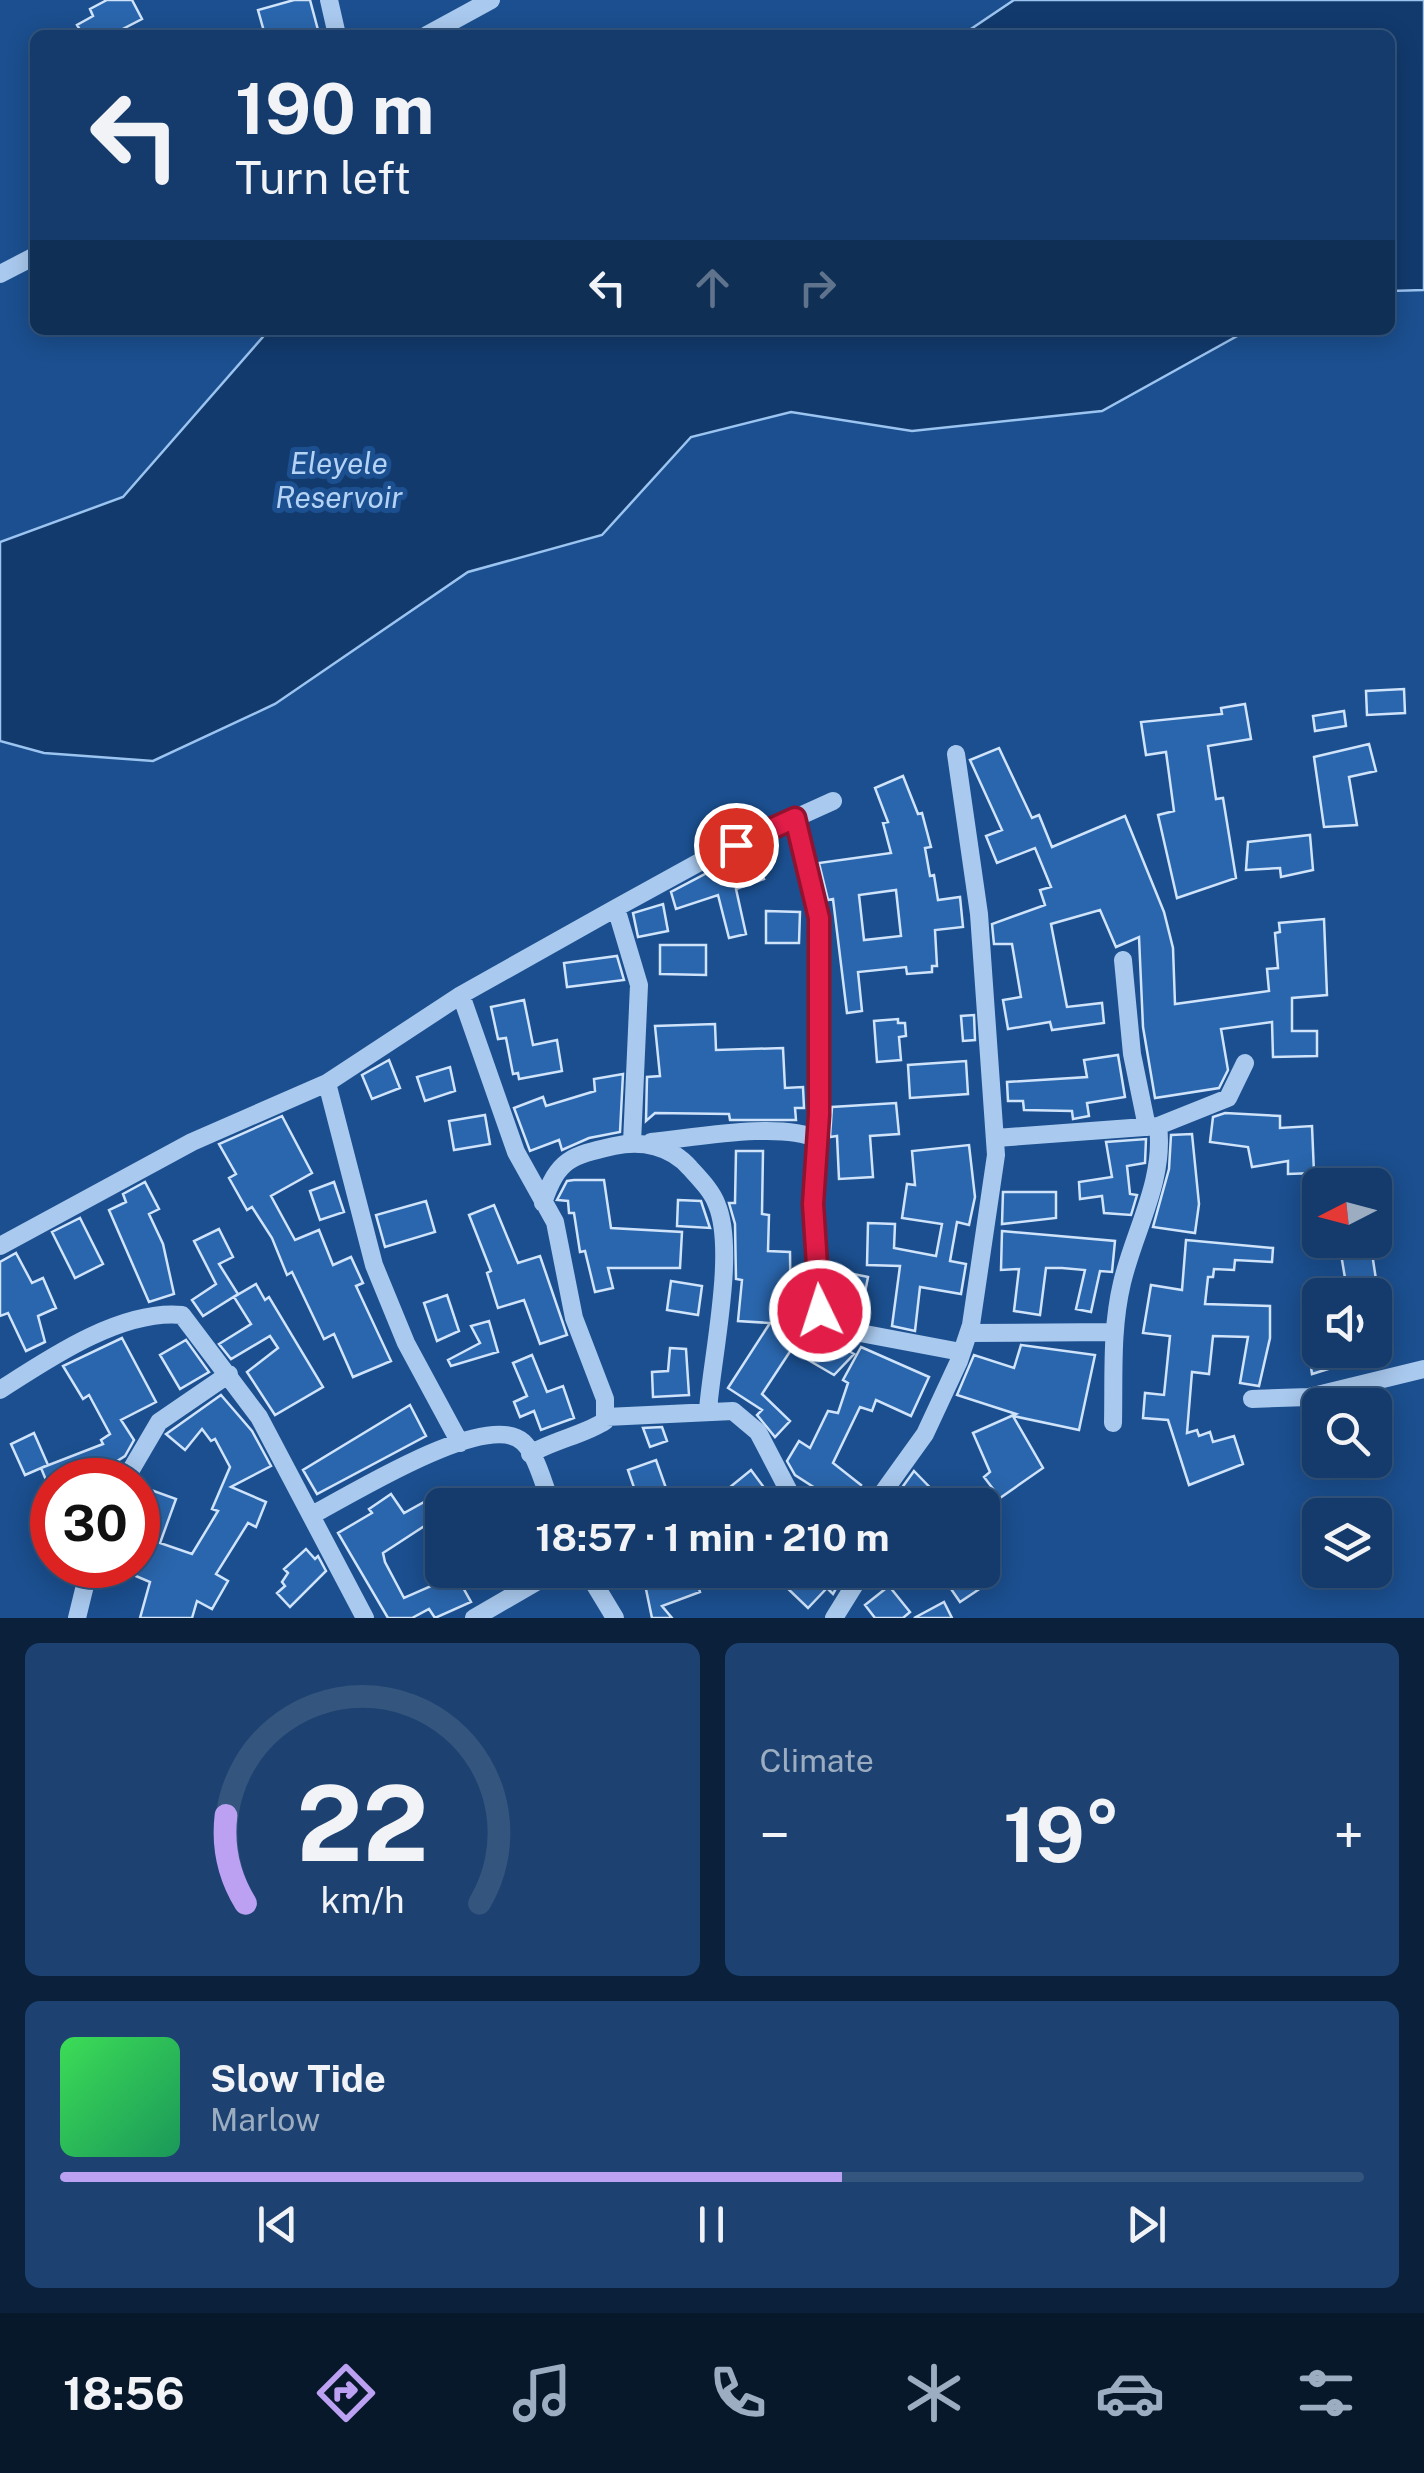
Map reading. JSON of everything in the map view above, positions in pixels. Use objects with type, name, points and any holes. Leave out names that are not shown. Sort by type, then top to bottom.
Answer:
[{"type":"street","points":[[328,0],[335,30]]},
{"type":"street","points":[[436,30],[491,0]]},
{"type":"street","points":[[0,274],[30,259]]},
{"type":"street","points":[[886,1488],[926,1434],[968,1332],[996,1138],[987,1068],[979,914],[956,754]]},
{"type":"street","points":[[0,1246],[192,1142],[327,1083],[461,995],[616,908],[706,858],[833,801]]},
{"type":"street","points":[[795,818],[819,918],[813,1204],[820,1311],[839,1330],[961,1352]]},
{"type":"street","points":[[616,908],[639,985],[638,1143]]},
{"type":"street","points":[[1113,1423],[1114,1332],[1122,1283],[1160,1160],[1132,1054],[1123,960]]},
{"type":"street","points":[[461,995],[497,1108],[555,1222],[574,1318],[606,1399],[606,1417],[598,1426],[566,1434],[530,1454]]},
{"type":"street","points":[[996,1138],[1152,1126],[1228,1098],[1245,1063]]},
{"type":"street","points":[[327,1083],[374,1266],[406,1343],[460,1443]]},
{"type":"street","points":[[543,1202],[559,1166],[581,1153],[638,1143],[753,1134],[806,1133],[817,1138]]},
{"type":"street","points":[[638,1143],[682,1158],[717,1202],[724,1272],[708,1410]]},
{"type":"street","points":[[0,1390],[79,1341],[152,1317],[174,1314],[189,1321],[259,1417],[365,1618]]},
{"type":"street","points":[[968,1332],[1114,1332]]},
{"type":"street","points":[[1252,1399],[1309,1397],[1424,1369]]},
{"type":"street","points":[[138,1458],[159,1422],[229,1374]]},
{"type":"street","points":[[606,1417],[733,1410],[758,1432],[787,1488]]},
{"type":"street","points":[[312,1514],[460,1443],[493,1433],[512,1435],[530,1454],[545,1488]]},
{"type":"street","points":[[77,1618],[84,1588]]},
{"type":"street","points":[[474,1618],[526,1588]]},
{"type":"street","points":[[597,1588],[615,1618]]},
{"type":"street","points":[[834,1618],[853,1588]]},
{"type":"water","points":[[1014,0],[1424,0],[1424,290],[1395,291],[1395,30],[969,30]]},
{"type":"water","name":"Eleyele Reservoir","points":[[265,335],[1239,335],[1102,411],[912,431],[791,412],[691,437],[602,535],[468,572],[275,704],[153,761],[44,753],[0,741],[0,542],[123,497]]},
{"type":"building","points":[[107,0],[132,0],[142,19],[121,30],[80,30],[77,25],[93,16],[90,9]]},
{"type":"building","points":[[294,0],[310,0],[318,30],[264,30],[258,10]]},
{"type":"building","points":[[1404,689],[1405,713],[1367,715],[1366,691]]},
{"type":"building","points":[[1245,704],[1251,739],[1208,746],[1216,799],[1223,798],[1236,878],[1177,898],[1158,815],[1174,811],[1166,752],[1146,755],[1141,722],[1222,714],[1221,708]]},
{"type":"building","points":[[1344,711],[1346,726],[1315,731],[1313,716]]},
{"type":"building","points":[[1369,744],[1376,771],[1349,777],[1357,825],[1324,827],[1314,757]]},
{"type":"building","points":[[999,748],[1032,818],[1039,815],[1052,847],[1125,816],[1164,912],[1173,948],[1175,1004],[1269,991],[1267,969],[1278,968],[1275,933],[1280,932],[1279,923],[1324,919],[1327,995],[1292,998],[1292,1031],[1317,1031],[1317,1056],[1273,1057],[1272,1022],[1221,1029],[1228,1070],[1219,1088],[1155,1098],[1143,1027],[1139,937],[1116,947],[1100,910],[1051,924],[1067,1007],[1102,1003],[1104,1023],[1052,1030],[1050,1022],[1008,1029],[1003,1000],[1021,997],[1012,944],[994,944],[992,924],[1045,905],[1040,890],[1051,887],[1035,848],[997,863],[986,836],[1002,830],[970,760]]},
{"type":"building","points":[[903,776],[918,814],[922,813],[931,847],[925,848],[930,876],[934,875],[938,900],[960,897],[963,927],[935,930],[937,966],[932,966],[932,972],[907,974],[906,967],[858,972],[862,1011],[847,1013],[833,899],[828,900],[819,863],[891,853],[883,823],[888,822],[875,788]],"holes":[[[896,890],[901,936],[864,940],[859,895]]]},
{"type":"building","points":[[1310,835],[1313,870],[1281,877],[1280,868],[1246,870],[1248,842]]},
{"type":"building","points":[[755,854],[764,879],[736,889],[746,934],[729,938],[718,895],[676,909],[671,892],[726,863]]},
{"type":"building","points":[[663,904],[668,931],[638,937],[633,913]]},
{"type":"building","points":[[766,911],[800,912],[799,943],[766,943]]},
{"type":"building","points":[[660,945],[706,945],[706,975],[660,974]]},
{"type":"building","points":[[617,956],[624,980],[567,987],[564,963]]},
{"type":"building","points":[[524,1000],[533,1045],[557,1040],[562,1071],[519,1079],[518,1073],[513,1074],[506,1038],[498,1039],[491,1007]]},
{"type":"building","points":[[974,1015],[975,1040],[963,1041],[961,1016]]},
{"type":"building","points":[[898,1019],[898,1023],[905,1023],[906,1036],[899,1037],[901,1060],[877,1062],[874,1021]]},
{"type":"building","points":[[715,1024],[716,1050],[783,1048],[785,1088],[803,1087],[804,1108],[795,1108],[796,1120],[730,1120],[729,1114],[655,1113],[646,1121],[647,1077],[660,1076],[655,1026]]},
{"type":"building","points":[[1118,1055],[1125,1097],[1087,1103],[1089,1116],[1073,1119],[1072,1111],[1024,1110],[1023,1101],[1008,1101],[1007,1082],[1087,1077],[1084,1060]]},
{"type":"building","points":[[389,1060],[400,1088],[372,1099],[362,1075]]},
{"type":"building","points":[[966,1061],[968,1094],[910,1098],[908,1065]]},
{"type":"building","points":[[450,1067],[455,1091],[425,1101],[417,1077]]},
{"type":"building","points":[[623,1074],[620,1132],[589,1138],[562,1150],[559,1140],[530,1151],[514,1108],[543,1097],[546,1106],[595,1091],[594,1079]]},
{"type":"building","points":[[896,1103],[899,1134],[870,1136],[873,1177],[839,1179],[837,1136],[830,1137],[832,1107]]},
{"type":"building","points":[[1225,1113],[1280,1116],[1280,1128],[1312,1126],[1314,1168],[1288,1174],[1288,1161],[1252,1167],[1248,1147],[1210,1142],[1213,1117]]},
{"type":"building","points":[[485,1115],[490,1144],[454,1150],[449,1121]]},
{"type":"building","points":[[282,1116],[312,1173],[271,1196],[295,1240],[319,1230],[333,1265],[351,1257],[363,1283],[356,1286],[391,1361],[353,1377],[334,1334],[324,1339],[292,1272],[287,1275],[272,1238],[252,1207],[247,1210],[229,1178],[236,1174],[219,1144]]},
{"type":"building","points":[[1192,1134],[1199,1204],[1195,1233],[1153,1227],[1169,1169],[1171,1135]]},
{"type":"building","points":[[1146,1139],[1145,1163],[1127,1166],[1130,1194],[1137,1195],[1131,1215],[1104,1213],[1102,1196],[1080,1199],[1079,1182],[1112,1177],[1106,1142]]},
{"type":"building","points":[[969,1145],[975,1197],[969,1225],[957,1222],[950,1261],[966,1264],[961,1294],[920,1287],[915,1331],[892,1326],[900,1266],[867,1265],[868,1223],[895,1224],[894,1248],[936,1256],[942,1224],[902,1218],[907,1184],[915,1185],[912,1151]]},
{"type":"building","points":[[736,1151],[763,1151],[762,1214],[769,1215],[768,1251],[790,1252],[791,1335],[813,1344],[819,1334],[854,1354],[834,1375],[791,1350],[762,1394],[790,1421],[775,1437],[757,1415],[762,1410],[728,1388],[770,1323],[738,1321],[742,1280],[736,1279],[735,1224],[729,1203],[735,1203]]},
{"type":"building","points":[[604,1180],[611,1228],[682,1232],[680,1268],[608,1268],[613,1288],[595,1292],[585,1251],[580,1252],[574,1213],[569,1213],[568,1201],[557,1200],[567,1181]]},
{"type":"building","points":[[145,1182],[159,1209],[149,1214],[163,1244],[174,1294],[149,1302],[109,1210],[126,1202],[123,1194]]},
{"type":"building","points":[[334,1182],[344,1212],[320,1220],[310,1191]]},
{"type":"building","points":[[1003,1192],[1056,1192],[1056,1218],[1002,1224]]},
{"type":"building","points":[[678,1200],[701,1201],[710,1228],[677,1226]]},
{"type":"building","points":[[426,1201],[435,1232],[385,1247],[376,1215]]},
{"type":"building","points":[[494,1205],[518,1263],[540,1256],[567,1335],[540,1344],[524,1300],[498,1308],[487,1273],[491,1271],[469,1215]]},
{"type":"building","points":[[80,1218],[103,1264],[75,1278],[52,1232]]},
{"type":"building","points":[[219,1229],[233,1257],[219,1264],[238,1294],[203,1316],[192,1300],[216,1284],[194,1241]]},
{"type":"building","points":[[1002,1231],[1115,1241],[1112,1272],[1100,1271],[1091,1312],[1076,1309],[1085,1270],[1062,1268],[1046,1268],[1040,1315],[1014,1311],[1019,1269],[1001,1270]]},
{"type":"building","points":[[1186,1240],[1273,1248],[1272,1262],[1235,1260],[1234,1270],[1214,1269],[1213,1277],[1208,1277],[1205,1304],[1270,1306],[1270,1338],[1259,1386],[1240,1383],[1248,1337],[1213,1336],[1209,1374],[1192,1372],[1187,1433],[1197,1430],[1199,1436],[1210,1432],[1213,1442],[1234,1436],[1243,1464],[1189,1485],[1168,1420],[1143,1418],[1145,1393],[1164,1395],[1170,1336],[1143,1333],[1151,1285],[1182,1290]]},
{"type":"building","points":[[16,1253],[32,1283],[43,1278],[56,1308],[38,1316],[45,1342],[26,1351],[8,1313],[0,1316],[0,1262]]},
{"type":"building","points":[[1342,1258],[1373,1258],[1376,1278],[1345,1278]]},
{"type":"building","points":[[834,1270],[868,1277],[862,1308],[832,1302]]},
{"type":"building","points":[[671,1281],[702,1286],[698,1315],[667,1310]]},
{"type":"building","points":[[256,1284],[265,1300],[269,1297],[323,1387],[275,1415],[247,1372],[278,1348],[270,1336],[231,1359],[219,1344],[251,1324],[234,1297]]},
{"type":"building","points":[[447,1295],[459,1331],[437,1341],[424,1303]]},
{"type":"building","points":[[489,1321],[498,1352],[451,1366],[448,1360],[480,1343],[471,1326]]},
{"type":"building","points":[[122,1338],[156,1402],[121,1420],[134,1440],[125,1456],[67,1458],[103,1444],[101,1440],[110,1434],[89,1395],[83,1399],[63,1366]]},
{"type":"building","points":[[186,1340],[209,1372],[180,1389],[160,1355]]},
{"type":"building","points":[[1021,1345],[1095,1355],[1079,1430],[1013,1416],[1043,1468],[1000,1498],[1000,1488],[992,1488],[984,1477],[990,1472],[973,1433],[1016,1414],[957,1395],[974,1355],[1014,1368]]},
{"type":"building","points":[[861,1347],[929,1377],[911,1416],[876,1400],[872,1411],[860,1407],[833,1463],[861,1485],[859,1488],[815,1488],[795,1475],[787,1461],[799,1441],[810,1448],[828,1411],[838,1413],[848,1383],[843,1380]]},
{"type":"building","points":[[670,1348],[686,1349],[689,1395],[653,1397],[652,1372],[668,1371]]},
{"type":"building","points":[[532,1355],[547,1392],[563,1386],[574,1418],[541,1430],[534,1411],[520,1417],[514,1402],[527,1396],[513,1363]]},
{"type":"building","points":[[221,1395],[252,1431],[271,1466],[231,1487],[266,1502],[256,1527],[248,1523],[216,1574],[228,1581],[212,1609],[197,1601],[192,1618],[140,1618],[148,1588],[160,1588],[160,1543],[192,1554],[218,1511],[212,1509],[230,1467],[215,1439],[211,1441],[202,1429],[185,1450],[166,1434]]},
{"type":"building","points":[[410,1405],[426,1436],[317,1494],[303,1470]]},
{"type":"building","points":[[662,1427],[667,1441],[650,1447],[643,1428]]},
{"type":"building","points":[[34,1433],[45,1458],[30,1458],[30,1473],[25,1475],[11,1444]]},
{"type":"building","points":[[656,1460],[666,1488],[634,1488],[628,1470]]},
{"type":"building","points":[[751,1470],[764,1488],[729,1488]]},
{"type":"building","points":[[914,1471],[930,1488],[902,1488]]},
{"type":"building","points":[[160,1493],[176,1499],[160,1543]]},
{"type":"building","points":[[391,1494],[404,1513],[425,1501],[425,1526],[383,1553],[404,1598],[427,1588],[463,1588],[471,1602],[435,1618],[429,1609],[412,1618],[388,1618],[338,1533],[372,1513],[369,1509]]},
{"type":"building","points":[[306,1549],[315,1559],[318,1556],[326,1571],[290,1607],[277,1593],[285,1586],[282,1582],[288,1573],[284,1569]]},
{"type":"building","points":[[646,1588],[699,1588],[700,1592],[662,1606],[672,1618],[652,1618]]},
{"type":"building","points":[[787,1588],[827,1588],[808,1608]]},
{"type":"building","points":[[891,1588],[910,1612],[903,1618],[875,1618],[865,1605]]},
{"type":"building","points":[[950,1588],[981,1588],[960,1602]]},
{"type":"building","points":[[944,1602],[952,1618],[914,1618]]},
{"type":"route","points":[[736,845],[795,818],[819,918],[819,1115],[813,1204],[820,1311]]}]
